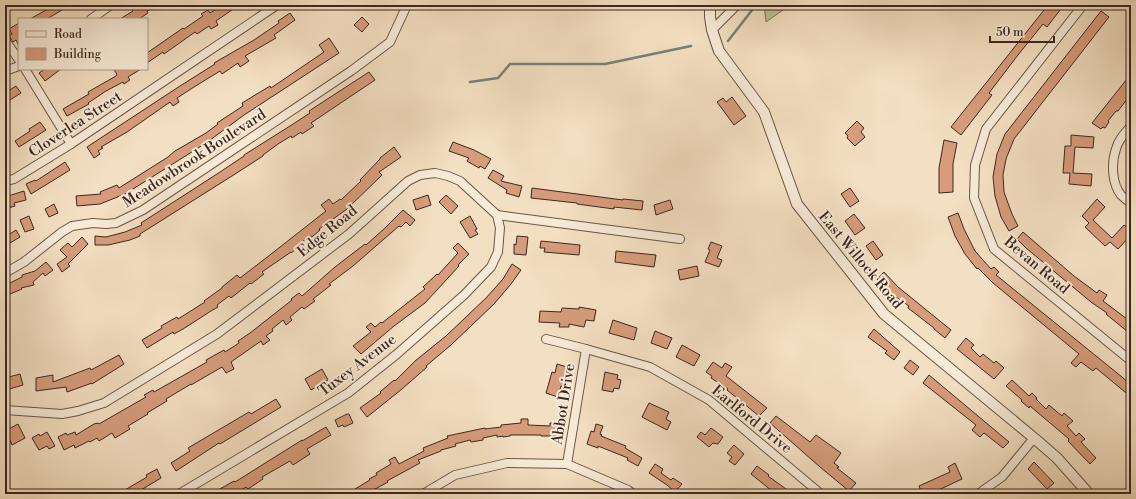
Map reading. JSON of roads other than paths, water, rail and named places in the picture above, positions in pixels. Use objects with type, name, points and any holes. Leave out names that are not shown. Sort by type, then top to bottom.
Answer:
[{"type":"street","points":[[92,18],[111,5]]},
{"type":"street","name":"Cloverlea Street","points":[[5,181],[14,179],[71,144],[277,5]]},
{"type":"street","name":"Meadowbrook Boulevard","points":[[5,273],[24,262],[72,226],[93,223],[116,223],[143,210],[350,71],[390,42],[407,5]]},
{"type":"street","name":"East Willock Road","points":[[710,5],[712,30],[719,51],[764,112],[797,204],[884,314],[1057,458],[1089,494]]},
{"type":"street","points":[[712,30],[737,5]]},
{"type":"street","name":"Bevan Road","points":[[1082,5],[986,129],[975,165],[974,198],[994,249],[1131,360]]},
{"type":"street","points":[[5,40],[18,59]]},
{"type":"street","points":[[5,71],[18,66]]},
{"type":"street","points":[[26,70],[71,144]]},
{"type":"street","points":[[1131,126],[1122,137],[1115,150],[1113,168],[1115,182],[1121,195],[1131,203]]},
{"type":"street","name":"Edge Road","points":[[5,410],[62,414],[104,403],[217,334],[349,234],[408,181],[420,176],[435,174],[448,176],[460,181],[497,215]]},
{"type":"street","points":[[497,215],[680,239]]},
{"type":"street","name":"Tuxey Avenue","points":[[179,494],[348,393],[397,354],[464,295],[490,267],[498,252],[500,228],[497,215]]},
{"type":"street","name":"Earlford Drive","points":[[546,339],[586,348],[650,368],[709,400],[821,494]]},
{"type":"street","name":"Abbot Drive","points":[[567,464],[586,348]]},
{"type":"street","points":[[978,494],[1002,476],[1034,438]]},
{"type":"street","points":[[423,494],[455,475],[507,463],[567,464],[628,490],[633,494]]},
{"type":"waterway","points":[[728,41],[756,5]]},
{"type":"waterway","points":[[470,82],[498,78],[510,64],[605,64],[691,46]]}]
